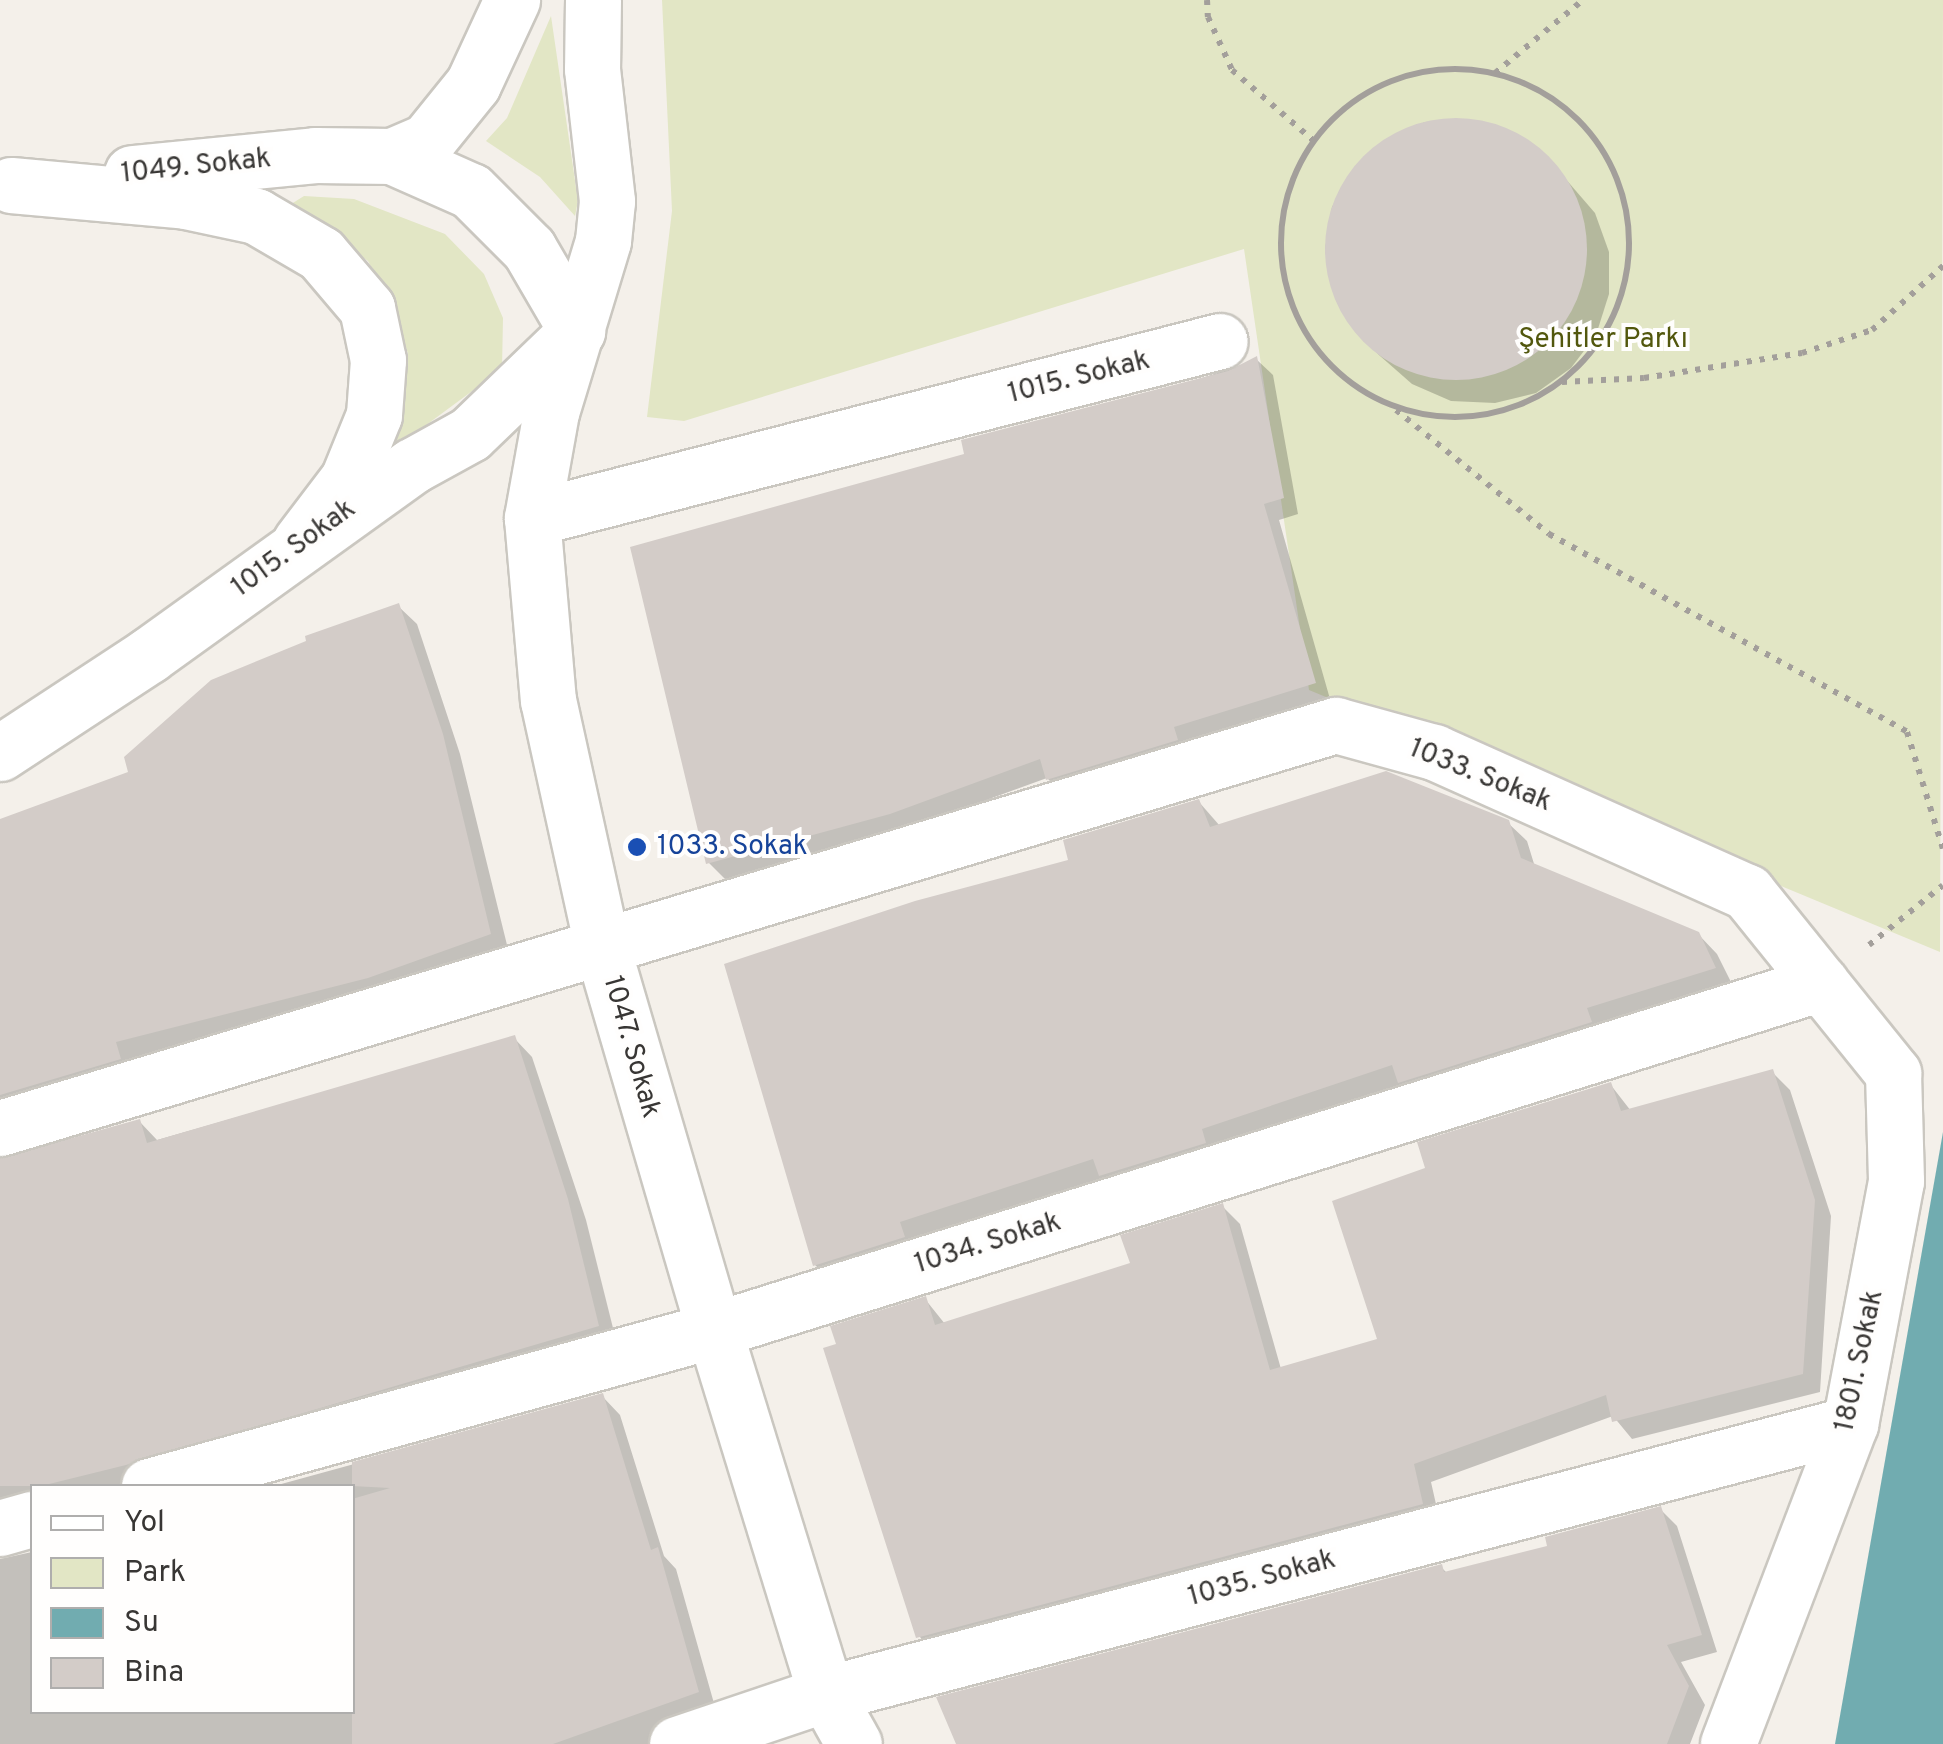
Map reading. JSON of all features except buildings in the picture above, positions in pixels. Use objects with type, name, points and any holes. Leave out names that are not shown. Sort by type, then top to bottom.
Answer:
[{"type":"street","points":[[392,156],[428,141],[452,118],[512,0]]},
{"type":"street","name":"1047. Sokak","points":[[593,0],[592,69],[606,201],[603,241],[551,412],[532,518],[548,700],[603,950],[714,1330],[826,1694],[854,1744]]},
{"type":"street","name":"1049. Sokak","points":[[6,186],[315,155],[392,156]]},
{"type":"street","points":[[392,156],[470,191],[529,249],[577,331]]},
{"type":"street","points":[[6,186],[186,202],[256,216],[320,254],[366,308],[378,360],[374,414],[348,479],[300,542]]},
{"type":"street","name":"1015. Sokak","points":[[0,753],[149,656],[300,542],[470,434],[577,331]]},
{"type":"street","name":"1015. Sokak","points":[[532,518],[1220,342]]},
{"type":"street","name":"1033. Sokak","points":[[0,1128],[603,950],[1336,725],[1434,752],[1747,892],[1822,983]]},
{"type":"street","name":"1034. Sokak","points":[[156,1484],[714,1330],[1822,983]]},
{"type":"street","name":"1801. Sokak","points":[[1728,1744],[1850,1424],[1896,1181],[1894,1073],[1822,983]]},
{"type":"street","name":"1035. Sokak","points":[[677,1744],[826,1694],[1850,1424]]},
{"type":"street","points":[[0,1528],[30,1520]]},
{"type":"path","points":[[1207,0],[1208,18],[1232,70],[1314,141]]},
{"type":"path","points":[[1495,72],[1583,0]]},
{"type":"path","points":[[1393,407],[1452,418],[1510,409],[1562,382],[1600,341],[1624,290],[1630,234],[1618,179],[1589,132],[1547,94],[1495,72],[1439,69],[1384,82],[1335,114],[1314,141],[1299,162],[1280,218],[1282,276],[1304,332],[1342,377],[1393,407],[1549,534],[1907,732],[1943,849]]},
{"type":"path","points":[[1562,382],[1644,378],[1802,354],[1872,330],[1943,266]]},
{"type":"path","points":[[1822,983],[1943,886]]},
{"type":"green space","name":"Şehitler Parkı","points":[[662,0],[1943,0],[1940,952],[1309,690],[1244,249],[684,421],[647,417],[672,211]]},
{"type":"green space","points":[[551,16],[578,201],[575,216],[540,177],[486,141],[507,118]]},
{"type":"green space","points":[[304,196],[354,199],[445,234],[484,274],[503,318],[502,369],[391,451],[408,354],[397,318],[368,261],[288,206]]},
{"type":"water","points":[[1943,1132],[1943,1744],[1835,1744]]},
{"type":"place","name":"1033. Sokak","points":[[637,847]]}]
